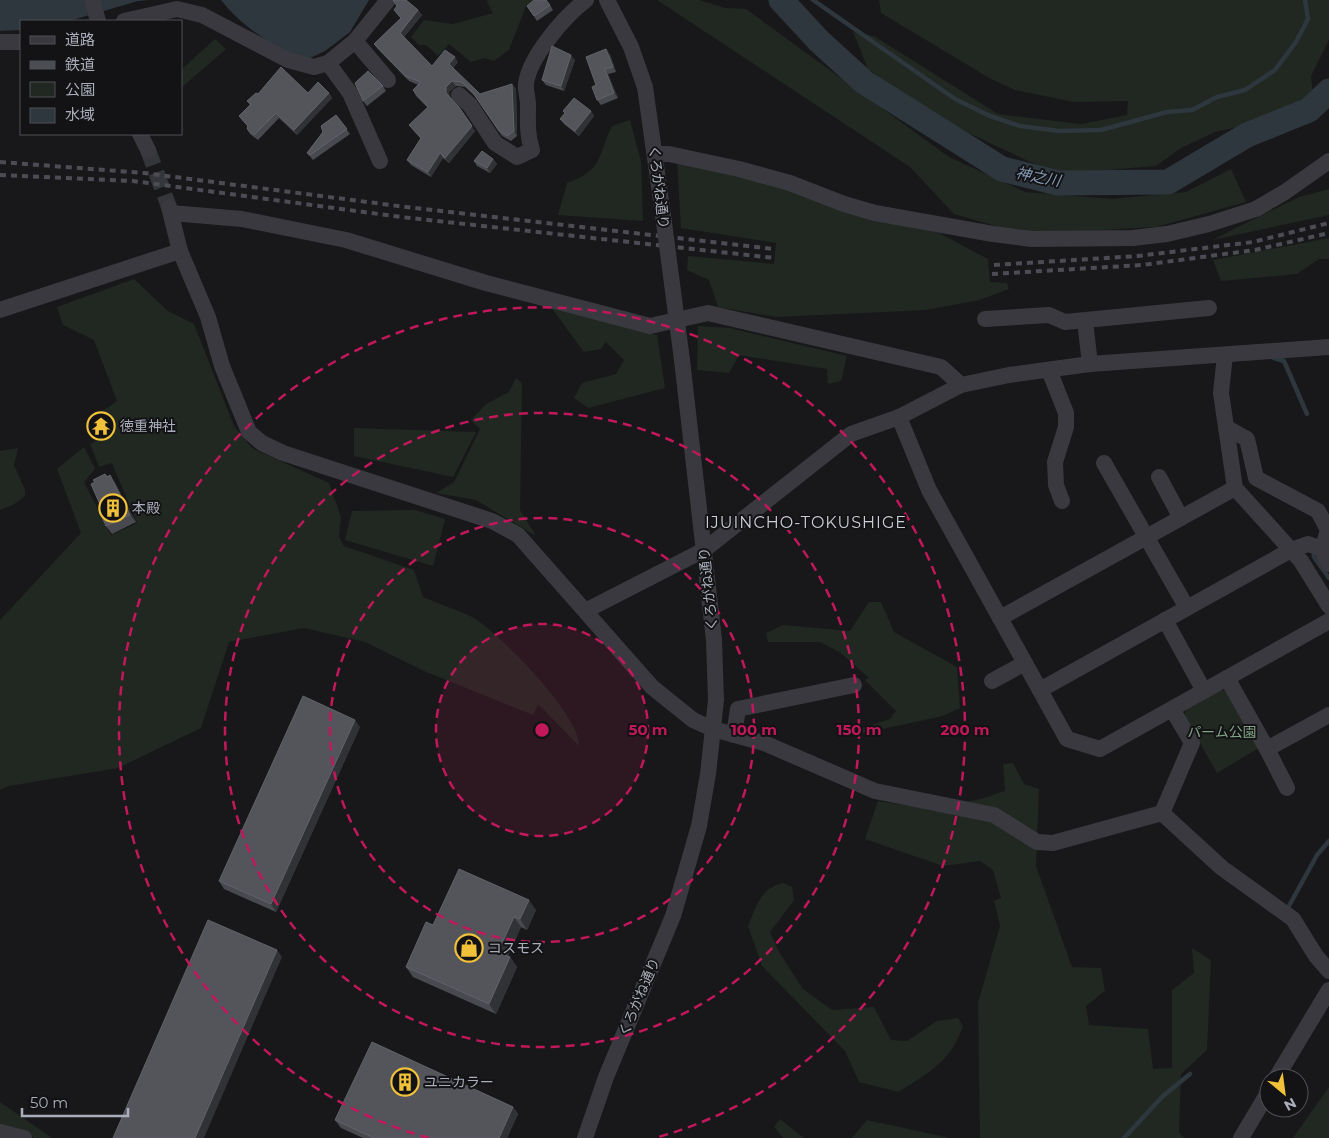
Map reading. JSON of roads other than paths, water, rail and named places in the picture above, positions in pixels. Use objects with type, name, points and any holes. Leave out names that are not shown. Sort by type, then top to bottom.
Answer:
[{"type":"street","points":[[92,0],[97,19]]},
{"type":"street","points":[[128,20],[177,9],[202,15],[288,60],[314,66],[328,63],[355,41],[388,0]]},
{"type":"street","points":[[459,95],[470,105],[495,143],[517,157],[532,150],[526,134],[528,106],[526,84],[536,60],[550,36],[574,9],[586,0]]},
{"type":"street","name":"くろがね通り","points":[[586,1138],[606,1077],[673,916],[699,826],[713,729],[716,673],[682,360],[645,87],[631,47],[607,0]]},
{"type":"street","points":[[355,41],[388,80]]},
{"type":"street","points":[[0,42],[20,42]]},
{"type":"street","points":[[328,63],[350,93],[380,161]]},
{"type":"street","points":[[140,135],[148,150]]},
{"type":"street","points":[[655,154],[669,154],[738,169],[790,183],[844,204],[875,212],[993,234],[1032,239],[1133,238],[1167,234],[1209,224],[1256,209],[1285,192],[1329,161]]},
{"type":"street","points":[[961,385],[941,367],[708,313],[650,326],[486,283],[346,240],[242,219],[170,210],[180,250],[208,317],[222,366],[249,432],[255,438],[283,453],[492,521],[518,535],[587,610],[652,687],[693,720],[713,729],[764,743],[875,791],[994,814],[1037,842],[1053,843],[1162,813]]},
{"type":"street","points":[[0,310],[180,250]]},
{"type":"street","points":[[985,319],[1049,315],[1065,322],[1209,308]]},
{"type":"street","points":[[1085,321],[1090,364]]},
{"type":"street","points":[[587,610],[704,550],[834,445],[851,434],[899,417],[961,385],[1090,364],[1329,347]]},
{"type":"street","points":[[1224,355],[1221,393],[1235,488],[1300,561],[1329,606]]},
{"type":"street","points":[[1049,370],[1066,413],[1066,427],[1055,462],[1056,486],[1062,501]]},
{"type":"street","points":[[899,417],[928,490],[1067,738],[1100,749],[1329,621]]},
{"type":"street","points":[[1040,690],[1291,550],[1319,551],[1328,530],[1318,511],[1256,478],[1247,439],[1226,428]]},
{"type":"street","points":[[1104,463],[1187,608]]},
{"type":"street","points":[[1159,477],[1181,518]]},
{"type":"street","points":[[1000,618],[1235,488]]},
{"type":"street","points":[[1164,620],[1204,691]]},
{"type":"street","points":[[992,681],[1025,663]]},
{"type":"street","points":[[1227,678],[1287,788]]},
{"type":"street","points":[[734,735],[738,709],[854,685]]},
{"type":"street","points":[[1162,813],[1192,743],[1172,709]]},
{"type":"street","points":[[1267,749],[1329,715]]},
{"type":"street","points":[[1162,813],[1222,868],[1293,920],[1316,956],[1329,970]]},
{"type":"street","points":[[1282,1068],[1329,990]]},
{"type":"street","points":[[1241,1138],[1259,1108]]},
{"type":"street","points":[[0,1132],[24,1138]]},
{"type":"water","points":[[0,0],[150,0],[138,1],[72,20],[20,20],[20,30],[0,31]]},
{"type":"water","points":[[221,0],[369,0],[350,32],[325,51],[302,62],[248,27]]},
{"type":"waterway","name":"神之川","points":[[781,0],[819,41],[864,82],[1002,169],[1058,183],[1168,182],[1247,135],[1309,110],[1329,91]]},
{"type":"waterway","points":[[813,0],[955,99],[990,116],[1020,126],[1059,131],[1101,130],[1167,112],[1192,110],[1217,97],[1245,90],[1275,70],[1296,42],[1308,19],[1305,0]]},
{"type":"waterway","points":[[1274,358],[1284,361],[1307,414]]},
{"type":"waterway","points":[[1314,549],[1314,557],[1329,578]]},
{"type":"waterway","points":[[1289,906],[1317,855],[1329,841]]},
{"type":"waterway","points":[[1124,1138],[1163,1096],[1190,1074]]},
{"type":"tunnel","points":[[148,150],[169,207]]},
{"type":"railway","points":[[0,162],[144,173],[406,207],[774,249]]},
{"type":"railway","points":[[0,175],[133,181],[401,217],[775,258]]},
{"type":"railway","points":[[994,265],[1138,256],[1253,242],[1329,223]]},
{"type":"railway","points":[[992,274],[1142,265],[1255,250],[1329,233]]},
{"type":"place","name":"徳重神社","points":[[101,426]]},
{"type":"place","name":"本殿","points":[[113,508]]},
{"type":"place","name":"コスモス","points":[[469,948]]},
{"type":"place","name":"ユニカラー","points":[[405,1082]]},
{"type":"district","name":"IJUINCHO-TOKUSHIGE","points":[[806,522]]},
{"type":"park label","name":"パーム公園","points":[[1222,732]]}]
